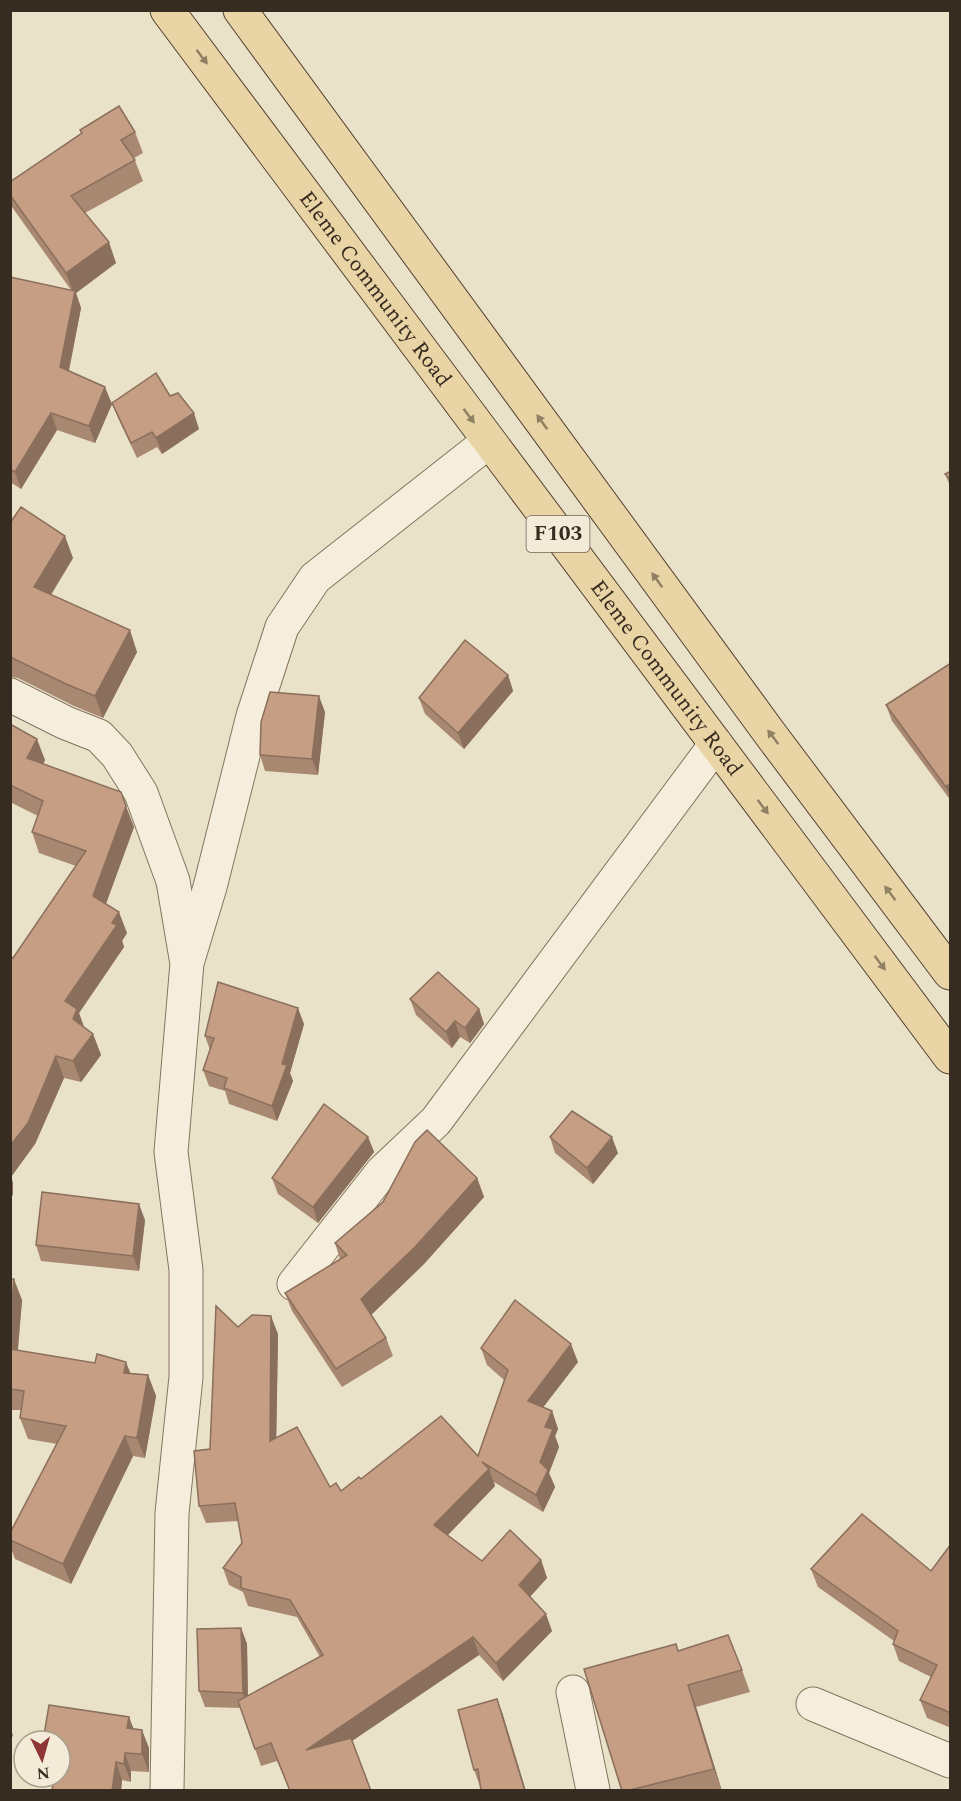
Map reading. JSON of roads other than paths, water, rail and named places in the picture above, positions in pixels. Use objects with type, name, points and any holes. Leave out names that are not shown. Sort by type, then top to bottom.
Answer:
[{"type":"main road","name":"Eleme Community Road","points":[[167,10],[488,442],[951,1057]]},
{"type":"main road","name":"F103","points":[[240,10],[771,735],[951,973]]},
{"type":"street","points":[[167,1791],[172,1514],[186,1365],[186,1269],[171,1152],[187,963],[210,887],[254,716],[282,627],[315,578],[488,442]]},
{"type":"street","points":[[10,695],[66,723],[99,736],[117,755],[141,793],[173,882],[187,963]]},
{"type":"street","points":[[294,1284],[382,1172],[436,1121],[716,744]]},
{"type":"street","points":[[573,1692],[593,1791]]},
{"type":"street","points":[[813,1704],[951,1761]]}]
